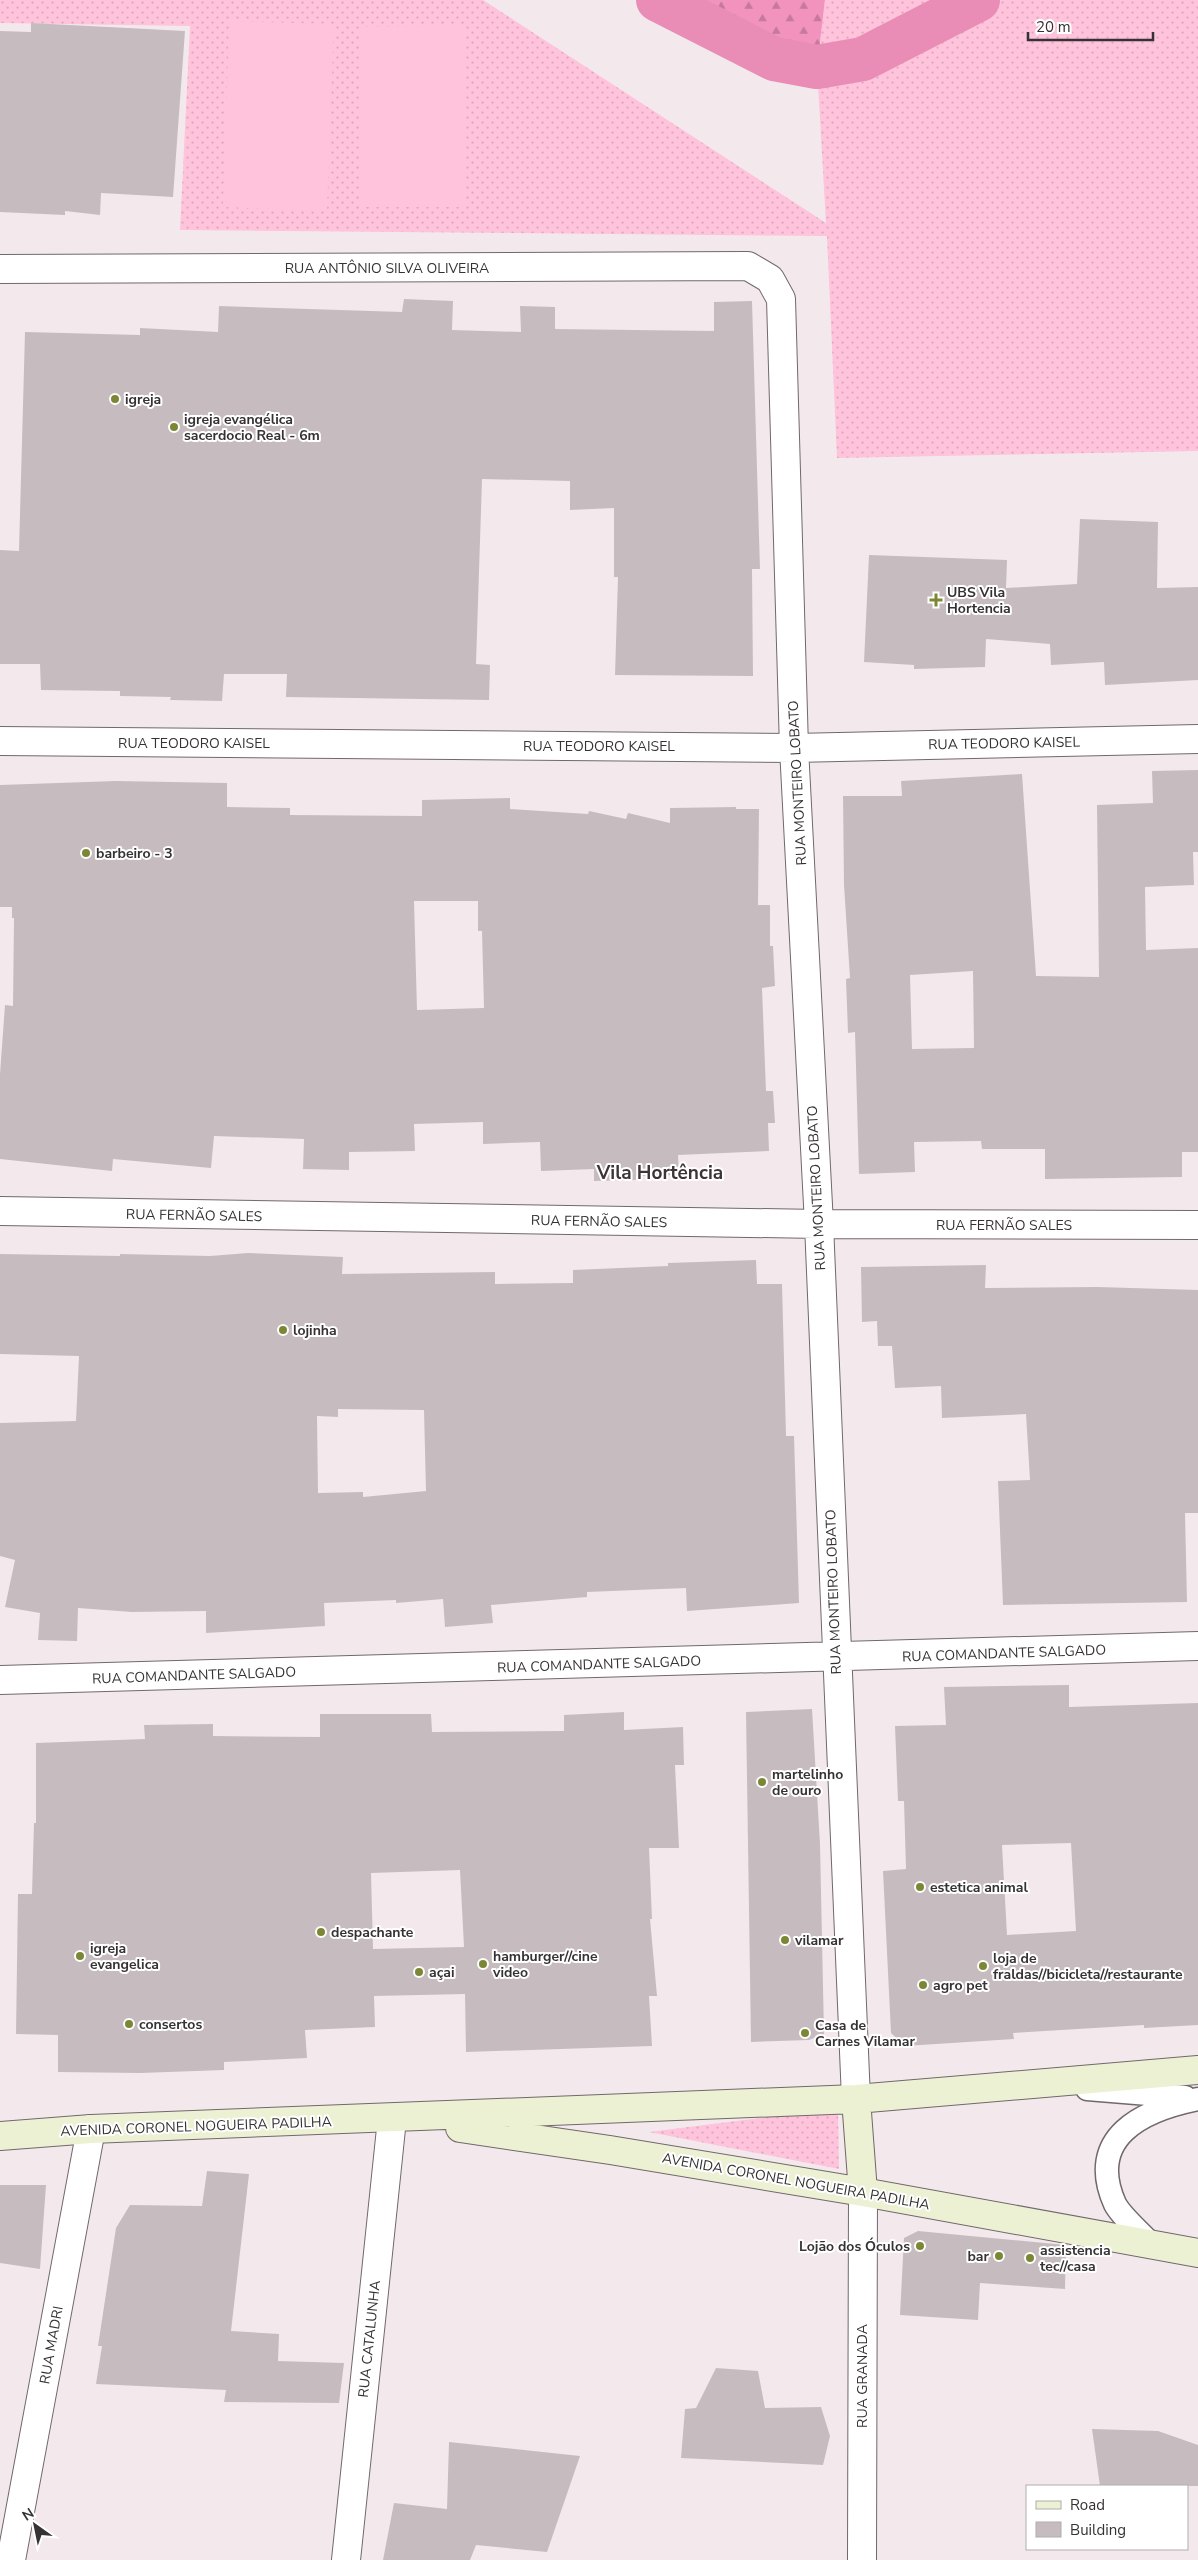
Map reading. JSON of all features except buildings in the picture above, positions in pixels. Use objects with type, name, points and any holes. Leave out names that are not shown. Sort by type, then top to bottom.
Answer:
[{"type":"main road","name":"AVENIDA CORONEL NOGUEIRA PADILHA","points":[[0,2136],[91,2129],[392,2119],[856,2099],[1198,2070]]},
{"type":"main road","points":[[856,2099],[863,2192]]},
{"type":"main road","name":"AVENIDA CORONEL NOGUEIRA PADILHA","points":[[392,2119],[610,2150],[863,2192],[1196,2251]]},
{"type":"street","name":"RUA ANTÔNIO SILVA OLIVEIRA","points":[[0,269],[748,266],[770,279]]},
{"type":"street","name":"RUA MONTEIRO LOBATO","points":[[770,279],[781,299],[794,748],[819,1224],[856,2099]]},
{"type":"street","name":"RUA TEODORO KAISEL","points":[[0,741],[794,748],[1198,739]]},
{"type":"street","name":"RUA FERNÃO SALES","points":[[0,1212],[819,1224],[1198,1225]]},
{"type":"street","name":"RUA COMANDANTE SALGADO","points":[[0,1680],[836,1658],[1198,1646]]},
{"type":"street","name":"RUA CATALUNHA","points":[[346,2560],[392,2119]]},
{"type":"street","name":"RUA MADRI","points":[[11,2560],[91,2129]]},
{"type":"street","name":"RUA GRANADA","points":[[862,2560],[863,2192]]},
{"type":"lane","points":[[1048,2083],[1198,2099]]},
{"type":"lane","points":[[1150,2244],[1116,2206],[1107,2179],[1108,2153],[1122,2133],[1143,2117],[1167,2105],[1198,2099]]},
{"type":"shaded area","points":[[0,0],[483,0],[826,223],[817,67],[825,0],[1198,0],[1198,451],[837,458],[827,236],[180,230],[190,26],[0,23]]},
{"type":"shaded area","points":[[229,21],[334,24],[327,211],[223,207]]},
{"type":"shaded area","points":[[465,26],[465,207],[361,207],[361,27]]},
{"type":"shaded area","points":[[838,2108],[839,2169],[649,2132]]},
{"type":"green space","points":[[658,0],[825,0],[817,67],[774,59]]},
{"type":"waterway","points":[[658,0],[774,59],[817,67],[863,59],[978,0]]},
{"type":"place","name":"igreja","points":[[115,399]]},
{"type":"place","name":"igreja evangélica sacerdocio Real - 6m","points":[[174,427]]},
{"type":"place","name":"UBS Vila Hortencia","points":[[936,600]]},
{"type":"place","name":"barbeiro - 3","points":[[86,853]]},
{"type":"place","name":"lojinha","points":[[283,1330]]},
{"type":"place","name":"martelinho de ouro","points":[[762,1782]]},
{"type":"place","name":"estetica animal","points":[[920,1887]]},
{"type":"place","name":"despachante","points":[[321,1932]]},
{"type":"place","name":"vilamar","points":[[785,1940]]},
{"type":"place","name":"igreja evangelica","points":[[80,1956]]},
{"type":"place","name":"hamburger//cine video","points":[[483,1964]]},
{"type":"place","name":"loja de fraldas//bicicleta//restaurante","points":[[983,1966]]},
{"type":"place","name":"açai","points":[[419,1972]]},
{"type":"place","name":"agro pet","points":[[923,1985]]},
{"type":"place","name":"consertos","points":[[129,2024]]},
{"type":"place","name":"Casa de Carnes Vilamar","points":[[805,2033]]},
{"type":"place","name":"Lojão dos Óculos","points":[[920,2246]]},
{"type":"place","name":"bar","points":[[999,2256]]},
{"type":"place","name":"assistencia tec//casa","points":[[1030,2258]]},
{"type":"district","name":"Vila Hortência","points":[[660,1172]]}]
